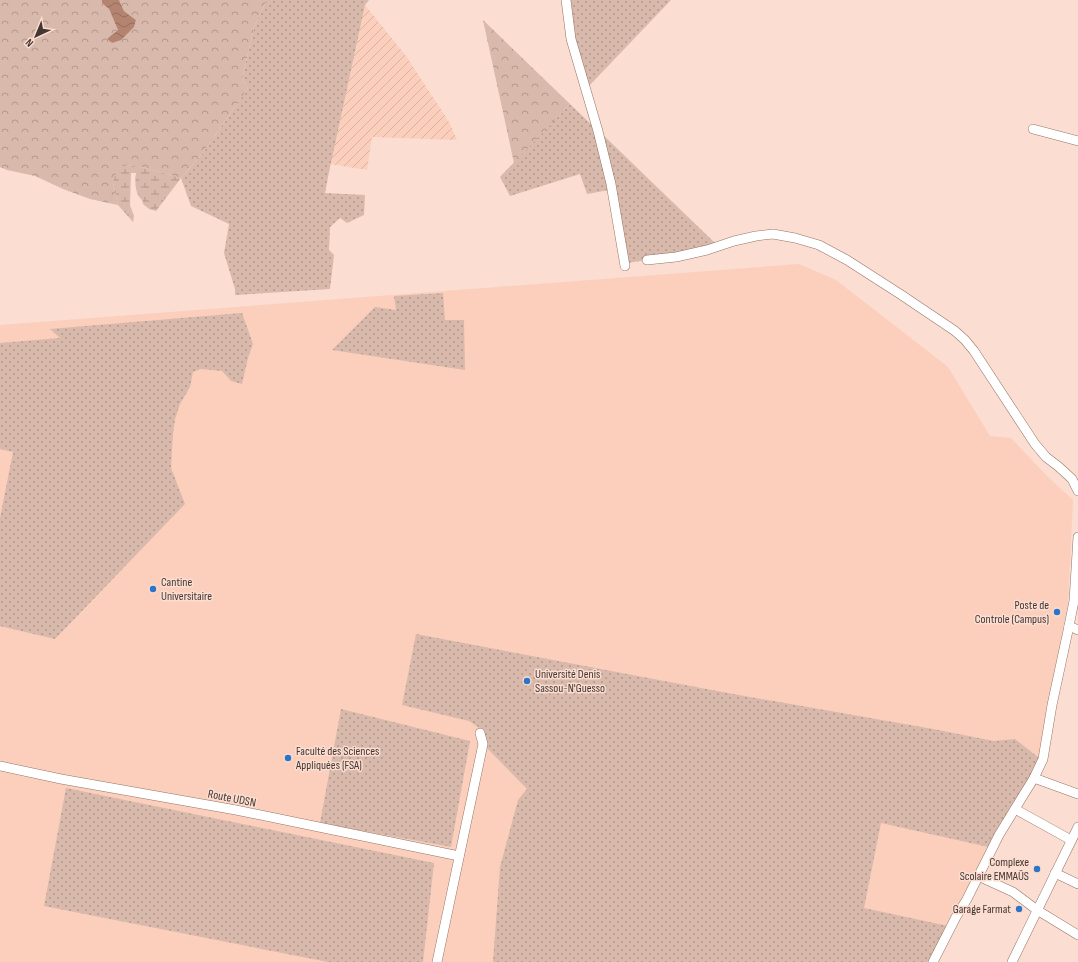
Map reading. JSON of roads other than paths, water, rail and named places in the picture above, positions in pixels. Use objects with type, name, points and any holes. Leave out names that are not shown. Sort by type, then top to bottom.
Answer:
[{"type":"street","points":[[566,0],[571,40],[598,131],[611,184],[625,266]]},
{"type":"street","points":[[1033,129],[1078,141]]},
{"type":"street","points":[[647,260],[676,257],[706,250],[734,241],[773,234],[820,245],[847,260],[900,294],[955,331],[965,340],[974,351],[1036,444],[1046,457],[1072,479],[1078,491]]},
{"type":"street","points":[[933,962],[1000,835],[1034,778],[1042,759],[1074,601],[1078,537]]},
{"type":"street","points":[[1069,626],[1078,630]]},
{"type":"street","points":[[437,962],[483,744],[480,733]]},
{"type":"street","name":"Route UDSN","points":[[0,766],[61,779],[241,811],[459,856]]},
{"type":"street","points":[[1034,778],[1078,794]]},
{"type":"street","points":[[1015,809],[1071,840]]},
{"type":"street","points":[[1012,962],[1036,910],[1078,827]]},
{"type":"street","points":[[1055,873],[1078,884]]},
{"type":"street","points":[[978,876],[1013,892],[1036,910],[1078,935]]},
{"type":"water","points":[[102,0],[119,0],[124,11],[136,20],[134,27],[121,40],[112,43],[107,39],[118,30],[109,9],[102,3]]},
{"type":"place","name":"Cantine Universitaire","points":[[153,589]]},
{"type":"place","name":"Poste de Controle (Campus)","points":[[1057,612]]},
{"type":"place","name":"Université Denis Sassou-N'Guesso","points":[[527,681]]},
{"type":"place","name":"Faculté des Sciences Appliquées (FSA)","points":[[288,758]]},
{"type":"place","name":"Complexe Scolaire EMMAÜS","points":[[1037,869]]},
{"type":"place","name":"Garage Farmat","points":[[1019,909]]}]
